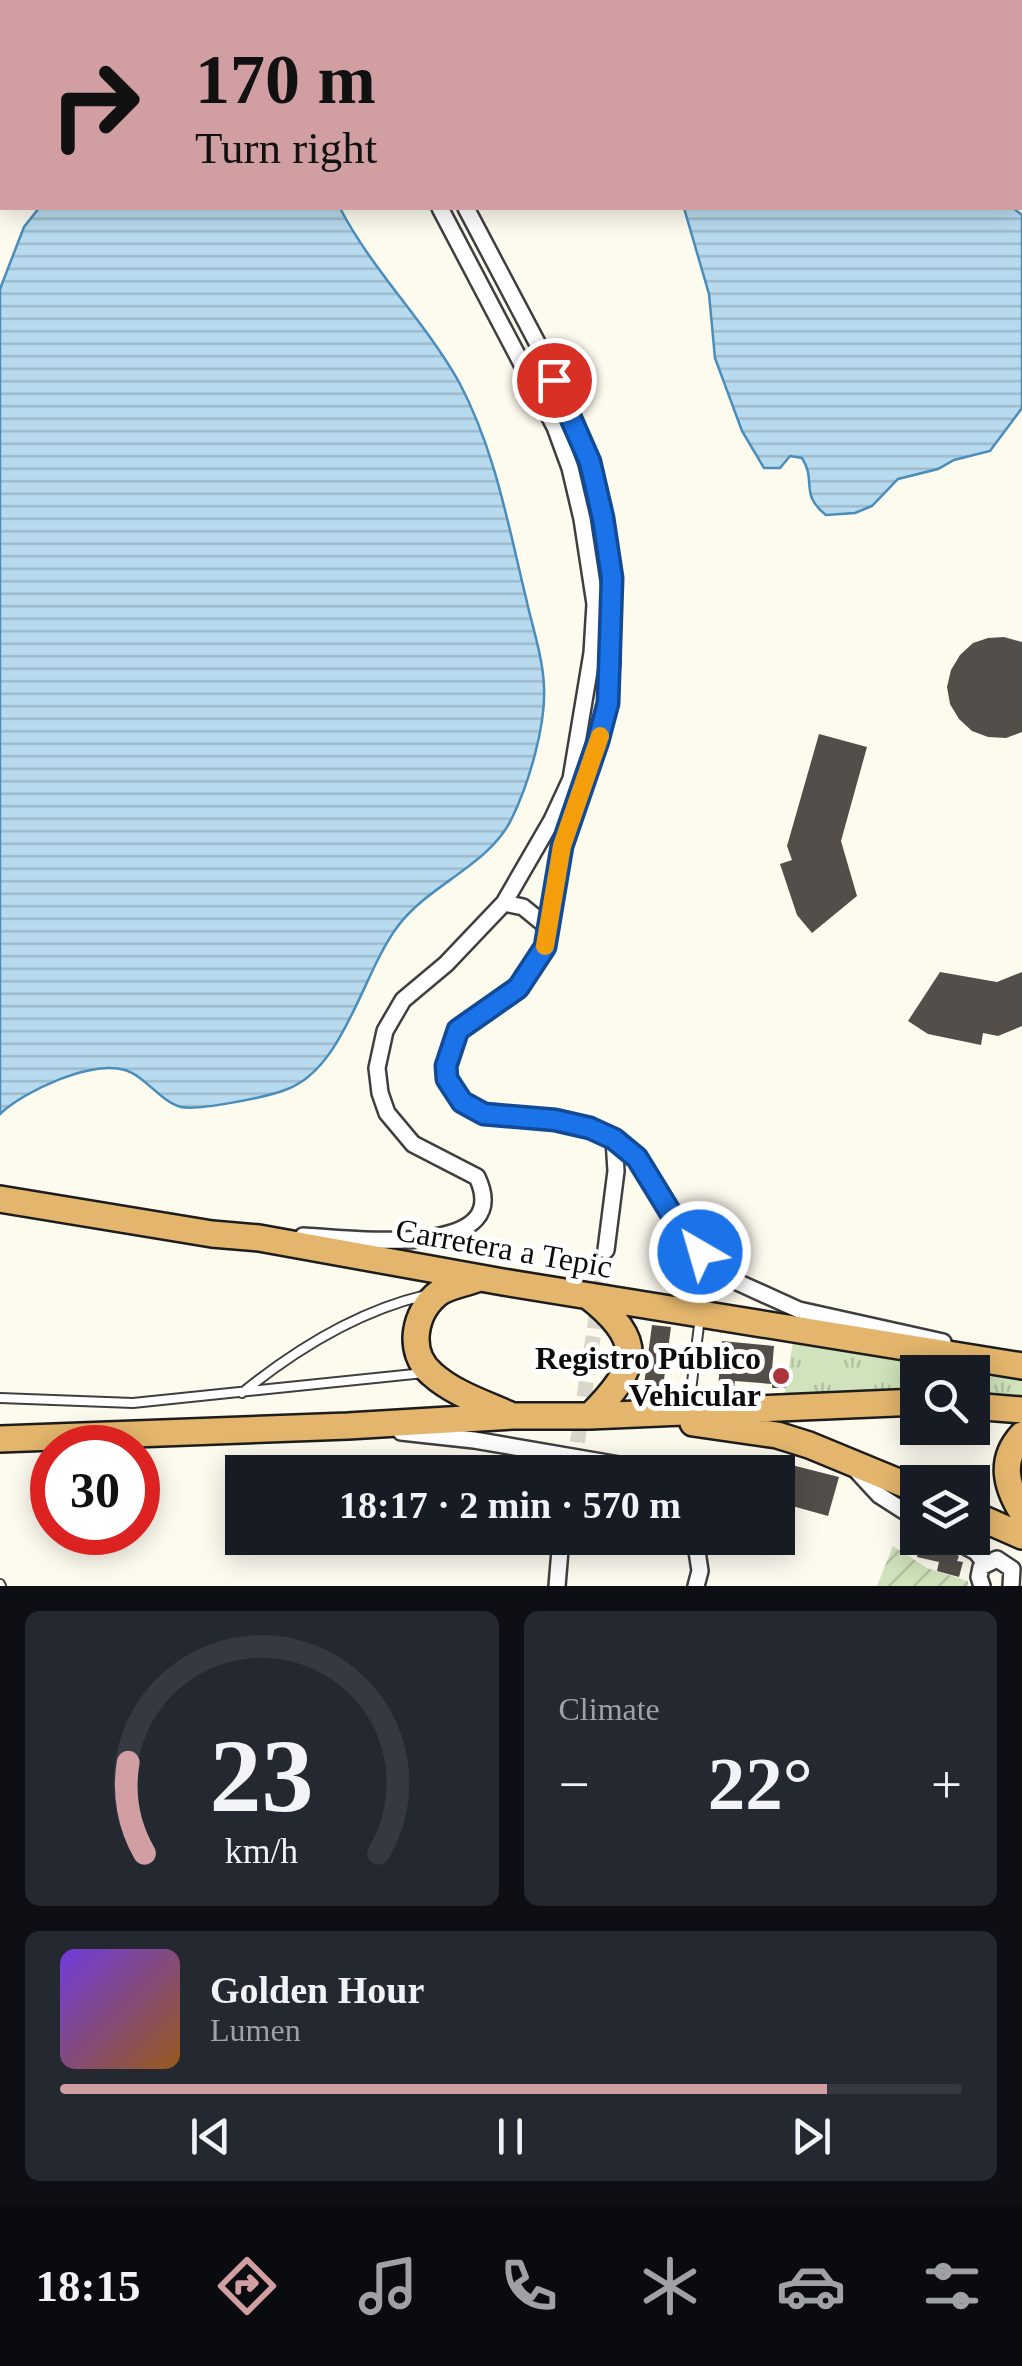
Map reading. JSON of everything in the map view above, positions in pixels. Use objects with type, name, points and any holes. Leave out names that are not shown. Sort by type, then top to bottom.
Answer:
[{"type":"highway","name":"Carretera a Tepic","points":[[0,1199],[212,1234],[259,1238],[953,1355]]},
{"type":"highway","points":[[480,1278],[440,1292],[420,1316],[415,1337],[419,1355],[430,1372],[466,1396],[513,1416]]},
{"type":"highway","points":[[587,1296],[616,1322],[628,1344],[630,1364],[602,1416]]},
{"type":"highway","name":"Carretera a Tepic","points":[[990,1361],[1022,1366]]},
{"type":"highway","points":[[0,1439],[900,1403]]},
{"type":"highway","points":[[990,1407],[1022,1410]]},
{"type":"highway","points":[[602,1416],[777,1435],[900,1482]]},
{"type":"highway","points":[[1022,1435],[1009,1456],[1006,1475],[1009,1491],[1022,1512]]},
{"type":"highway","points":[[990,1522],[1022,1536]]},
{"type":"street","points":[[259,1238],[289,1235],[400,1240],[465,1228],[483,1212],[485,1200],[478,1177],[413,1144],[387,1113],[378,1068],[385,1031],[403,1000],[446,964],[504,903],[571,779],[592,652],[595,604],[582,519],[570,468],[555,428],[441,210]]},
{"type":"street","points":[[467,210],[542,352],[590,462],[612,578],[608,703],[562,846],[545,947],[518,988],[458,1030],[446,1066],[447,1079],[462,1102],[484,1114],[555,1120],[590,1128],[614,1139],[637,1158],[700,1252],[736,1282],[799,1310],[944,1342],[970,1355]]},
{"type":"street","points":[[504,903],[522,907],[550,929]]},
{"type":"street","points":[[606,1250],[616,1172],[614,1139]]},
{"type":"street","points":[[348,1426],[474,1440],[561,1455]]},
{"type":"street","points":[[845,1459],[879,1495],[900,1508]]},
{"type":"street","points":[[558,1586],[561,1555]]},
{"type":"street","points":[[696,1586],[700,1571],[698,1555]]},
{"type":"street","points":[[978,1555],[985,1564]]},
{"type":"street","points":[[981,1585],[980,1572],[985,1564],[997,1559],[1016,1567],[1011,1586]]},
{"type":"lane","points":[[242,1392],[287,1356],[329,1332],[407,1300],[440,1292]]},
{"type":"lane","points":[[688,1411],[700,1314]]},
{"type":"lane","points":[[0,1398],[133,1403],[430,1372]]},
{"type":"green space","points":[[793,1341],[900,1356],[900,1395],[785,1394]]},
{"type":"green space","points":[[990,1369],[1022,1373],[1022,1399],[990,1396]]},
{"type":"green space","points":[[893,1546],[900,1555],[927,1568],[968,1581],[968,1586],[877,1586]]},
{"type":"water","points":[[37,210],[341,210],[459,382],[482,434],[499,488],[543,676],[542,719],[524,788],[512,818],[489,849],[425,898],[398,926],[322,1063],[305,1079],[276,1093],[216,1105],[181,1107],[132,1073],[95,1069],[25,1096],[0,1114],[0,289],[24,227]]},
{"type":"water","points":[[685,210],[1016,210],[1022,215],[1022,408],[990,451],[898,479],[872,506],[855,513],[826,515],[810,494],[802,458],[790,456],[780,468],[764,468],[742,431],[715,358],[709,294]]},
{"type":"building","points":[[1004,637],[1022,642],[1022,732],[1006,738],[988,737],[972,731],[959,719],[950,704],[947,687],[951,670],[973,643]]},
{"type":"building","points":[[819,734],[867,747],[841,841],[857,896],[812,933],[797,915],[780,864],[792,860],[787,846]]},
{"type":"building","points":[[940,972],[997,982],[1022,972],[1022,1026],[998,1036],[983,1033],[981,1045],[928,1034],[908,1021]]},
{"type":"building","points":[[652,1325],[671,1327],[662,1394],[643,1392]]},
{"type":"building","points":[[722,1341],[774,1346],[772,1370],[789,1371],[786,1388],[735,1381],[734,1389],[718,1388]]},
{"type":"building","points":[[795,1466],[839,1477],[828,1516],[795,1507]]},
{"type":"building","points":[[957,1555],[957,1561],[963,1562],[959,1577],[937,1571],[939,1562],[917,1557]]},
{"type":"tunnel","points":[[575,1455],[606,1250]]},
{"type":"slow traffic","points":[[545,946],[562,846],[600,736]]},
{"type":"place","name":"Registro Público Vehicular","points":[[781,1376]]},
{"type":"route","points":[[554,380],[590,462],[603,518],[612,578],[608,703],[562,846],[545,947],[518,988],[458,1030],[450,1048],[447,1079],[470,1110],[555,1120],[590,1128],[614,1139],[637,1158],[700,1252]]}]
